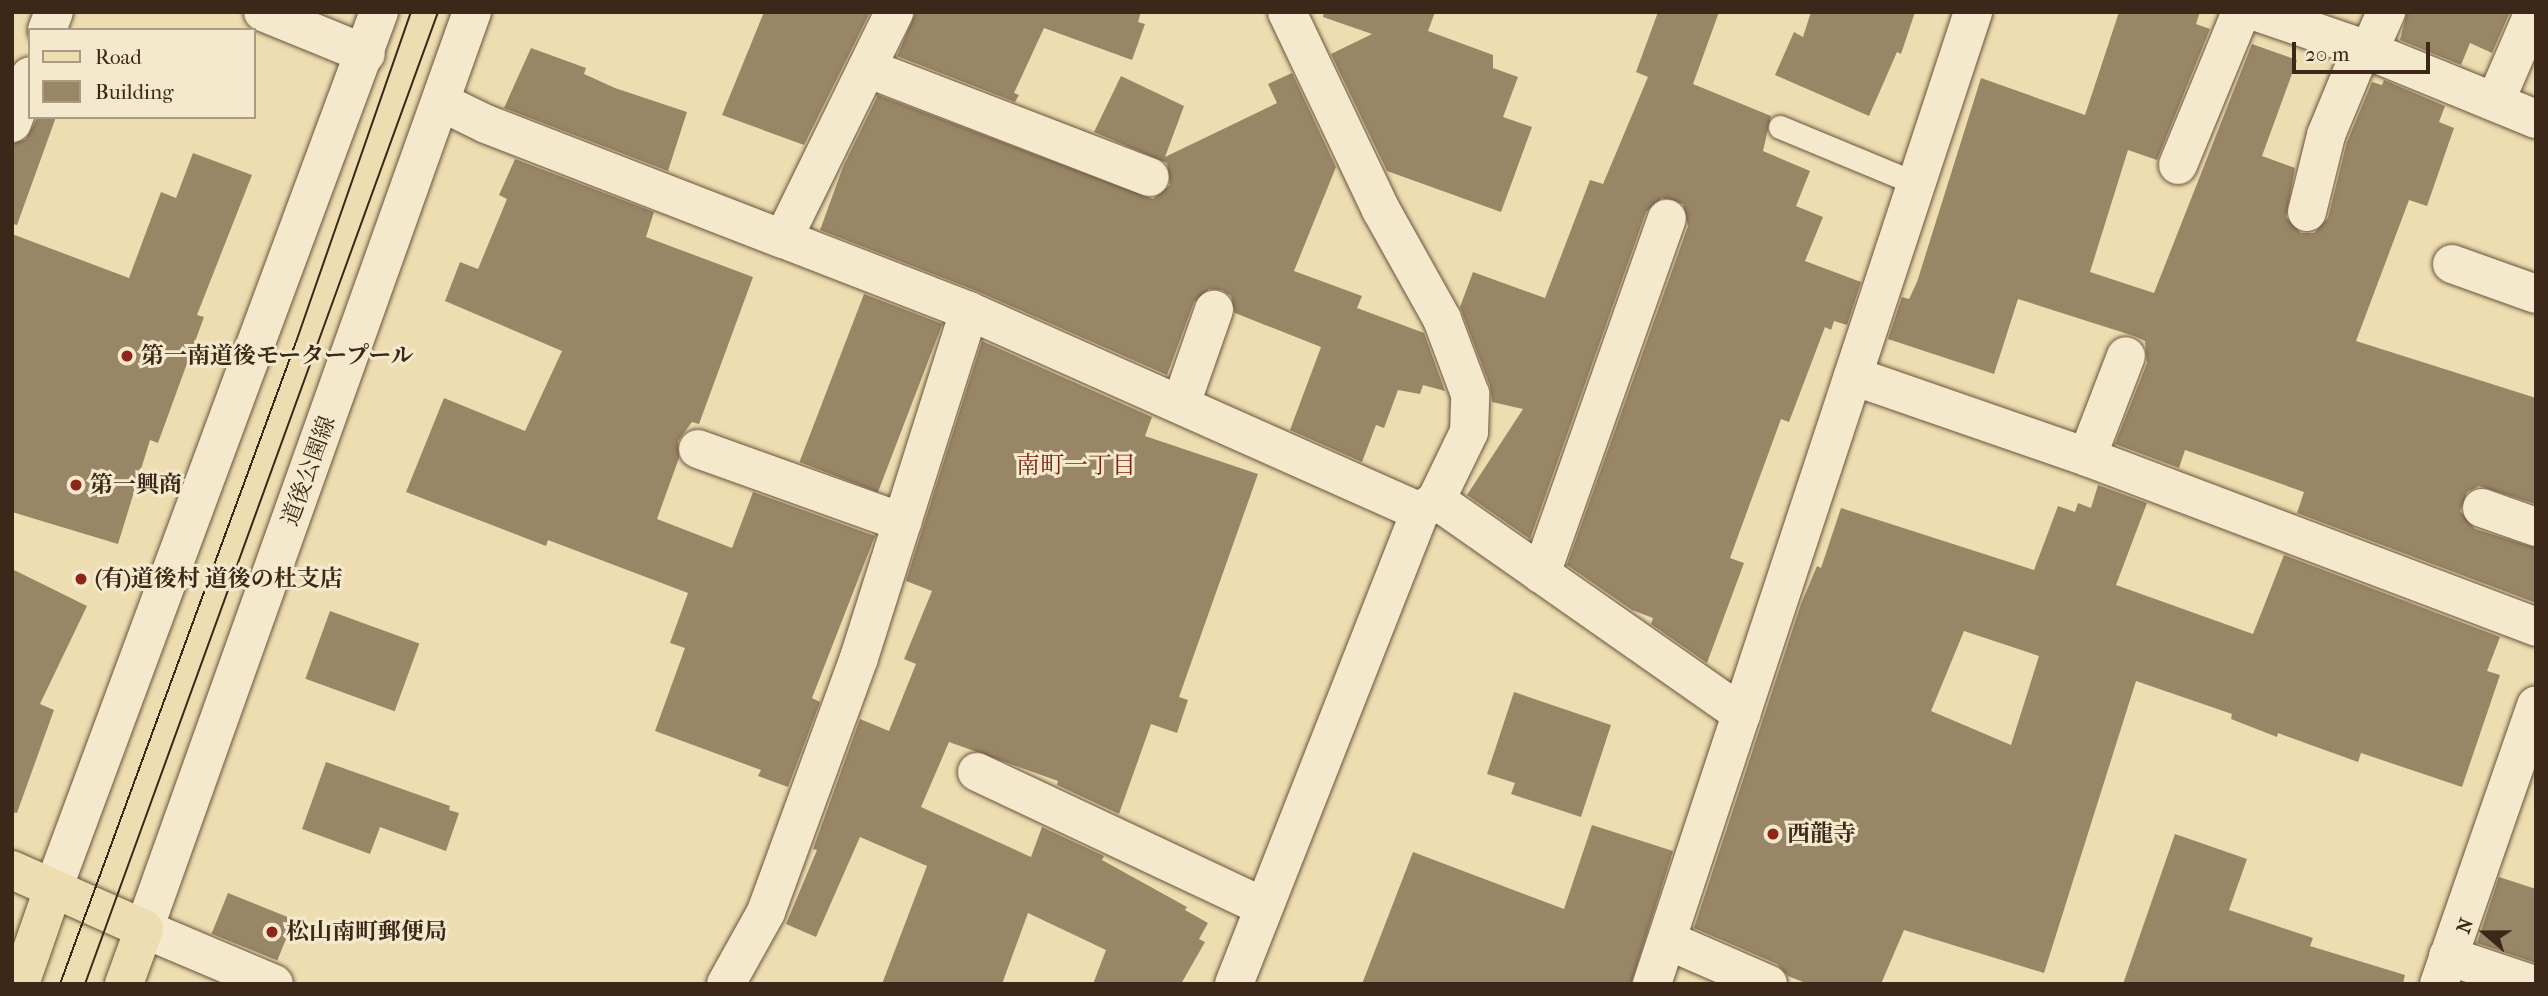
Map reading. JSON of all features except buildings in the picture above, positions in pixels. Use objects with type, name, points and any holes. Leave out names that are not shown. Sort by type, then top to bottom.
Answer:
[{"type":"main road","points":[[12,870],[144,929],[124,984]]},
{"type":"main road","points":[[20,984],[53,889]]},
{"type":"street","points":[[263,12],[366,54]]},
{"type":"street","points":[[53,889],[366,54],[379,12]]},
{"type":"street","name":"道後公園線","points":[[144,929],[472,12]]},
{"type":"street","points":[[783,239],[894,12]]},
{"type":"street","points":[[1234,984],[1428,506],[1469,432],[1470,394],[1442,319],[1381,209],[1287,12]]},
{"type":"street","points":[[1653,984],[1853,376],[1913,182],[1973,12]]},
{"type":"street","points":[[2178,165],[2241,12]]},
{"type":"street","points":[[2258,12],[2366,50],[2536,119]]},
{"type":"street","points":[[2307,212],[2326,135],[2386,12]]},
{"type":"street","points":[[2495,102],[2534,12]]},
{"type":"street","points":[[867,68],[1150,177]]},
{"type":"street","points":[[12,123],[28,81]]},
{"type":"street","points":[[442,102],[486,124],[969,311],[1181,404],[1428,506],[1541,574],[1742,714]]},
{"type":"street","points":[[1541,574],[1667,219]]},
{"type":"street","points":[[2452,264],[2536,294]]},
{"type":"street","points":[[1181,404],[1214,310]]},
{"type":"street","points":[[726,984],[766,912],[859,658],[969,311]]},
{"type":"street","points":[[2087,457],[2126,356]]},
{"type":"street","points":[[1853,376],[2087,457],[2536,627]]},
{"type":"street","points":[[698,449],[902,522]]},
{"type":"street","points":[[2482,508],[2536,527]]},
{"type":"street","points":[[2531,984],[2444,970],[2536,705]]},
{"type":"street","points":[[977,772],[1264,907]]},
{"type":"street","points":[[144,929],[274,984]]},
{"type":"street","points":[[1669,942],[1768,984]]},
{"type":"lane","points":[[1780,127],[1913,182]]},
{"type":"tram line","points":[[60,984],[296,342],[411,12]]},
{"type":"tram line","points":[[85,984],[438,12]]},
{"type":"place","name":"第一南道後モータープール","points":[[127,356]]},
{"type":"place","name":"第一興商","points":[[76,485]]},
{"type":"place","name":"(有)道後村 道後の杜支店","points":[[81,579]]},
{"type":"place","name":"西龍寺","points":[[1773,834]]},
{"type":"place","name":"松山南町郵便局","points":[[272,932]]},
{"type":"district","name":"南町一丁目","points":[[1076,466]]}]
